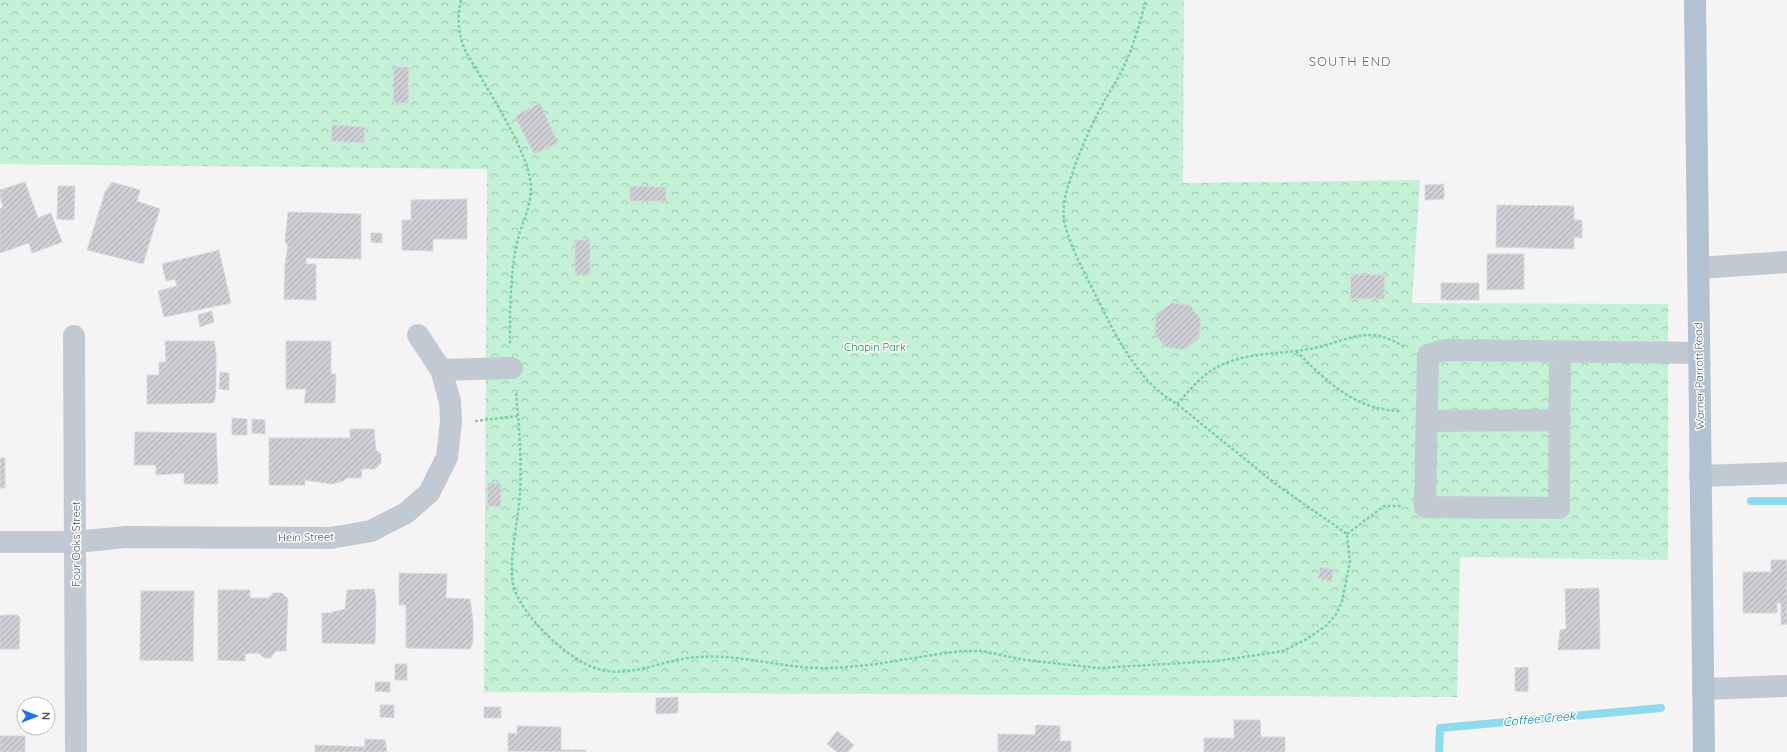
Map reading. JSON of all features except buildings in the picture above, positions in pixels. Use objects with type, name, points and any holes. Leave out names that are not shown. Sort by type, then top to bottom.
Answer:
[{"type":"main road","name":"Warner Parrott Road","points":[[1695,0],[1704,752]]},
{"type":"street","points":[[1698,268],[1787,262]]},
{"type":"street","name":"Hein Street","points":[[0,542],[76,542],[126,537],[330,538],[371,530],[406,513],[429,493],[447,457],[451,422],[450,401],[441,370],[418,335]]},
{"type":"street","name":"Four Oaks Street","points":[[74,336],[76,752]]},
{"type":"street","points":[[1560,351],[1559,508],[1425,507],[1428,355],[1445,350],[1560,351],[1699,353]]},
{"type":"street","points":[[441,370],[512,368]]},
{"type":"street","points":[[1427,416],[1560,420]]},
{"type":"street","points":[[1700,476],[1787,473]]},
{"type":"street","points":[[1703,689],[1787,686]]},
{"type":"path","points":[[461,0],[458,20],[459,34],[464,48],[516,142],[528,171],[531,187],[529,205],[516,246],[510,309],[512,368],[518,416],[521,460],[520,491],[512,572],[513,585],[518,601],[561,648],[581,663],[600,670],[618,673],[638,671],[688,657],[706,656],[728,656],[820,668],[848,668],[963,651],[982,652],[1025,660],[1112,668],[1218,661],[1283,651],[1307,639],[1327,625],[1337,613],[1342,601],[1350,562],[1347,534],[1277,485],[1177,404],[1163,396],[1150,384],[1127,353],[1086,276],[1065,224],[1064,207],[1067,190],[1080,151],[1124,66],[1133,44],[1146,0]]},
{"type":"path","points":[[1177,404],[1198,381],[1217,367],[1239,358],[1265,353],[1296,351],[1369,334],[1390,339],[1413,351],[1428,355]]},
{"type":"path","points":[[1296,351],[1333,387],[1362,404],[1385,410],[1427,416]]},
{"type":"path","points":[[451,422],[518,416]]},
{"type":"path","points":[[1347,534],[1384,506],[1425,507]]},
{"type":"green space","name":"Chapin Park","points":[[0,0],[1184,0],[1183,183],[1420,180],[1412,303],[1668,304],[1668,560],[1460,557],[1457,697],[484,692],[487,169],[0,164]]},
{"type":"waterway","name":"Coffee Creek","points":[[1751,501],[1787,501]]},
{"type":"waterway","name":"Coffee Creek","points":[[1439,752],[1440,728],[1661,708]]},
{"type":"district","name":"SOUTH END","points":[[1350,61]]}]
